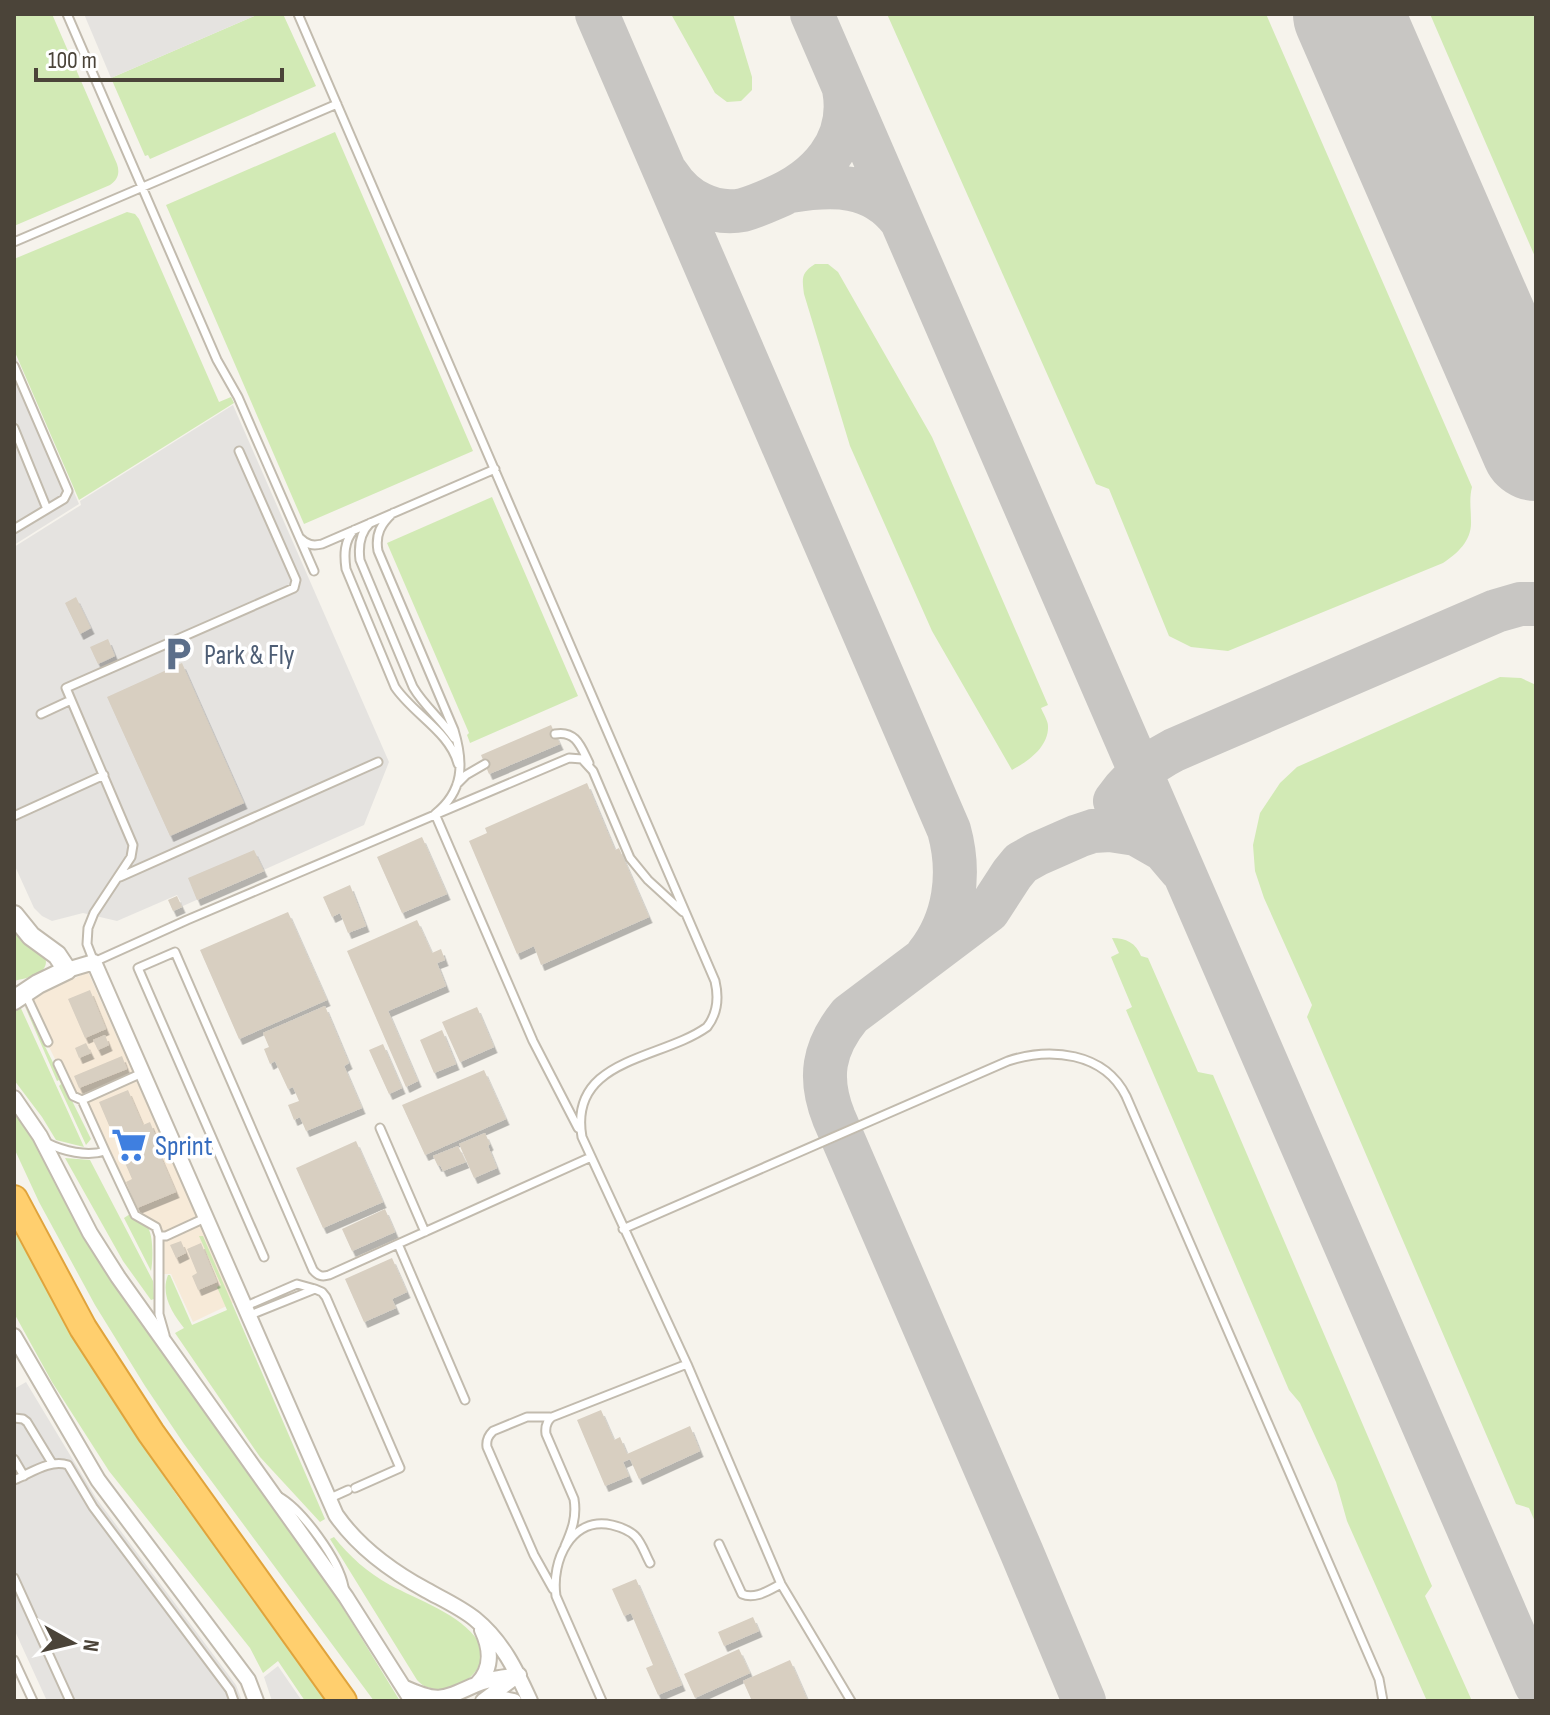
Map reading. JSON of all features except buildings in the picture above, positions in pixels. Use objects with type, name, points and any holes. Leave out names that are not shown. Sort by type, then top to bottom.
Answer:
[{"type":"highway","points":[[14,1199],[83,1328],[151,1433],[343,1701]]},
{"type":"street","points":[[14,915],[31,936],[57,955],[67,970]]},
{"type":"street","points":[[23,991],[67,970],[94,962],[328,1499],[346,1529],[371,1554],[477,1621],[508,1656],[530,1701]]},
{"type":"street","points":[[14,1098],[40,1136],[90,1233],[118,1277],[346,1597],[412,1701]]},
{"type":"street","points":[[14,1336],[98,1480],[248,1680],[256,1701]]},
{"type":"street","points":[[476,1684],[486,1672],[490,1651],[477,1621]]},
{"type":"street","points":[[402,1687],[442,1699],[476,1684],[519,1675]]},
{"type":"street","points":[[484,1700],[519,1675]]},
{"type":"street","points":[[484,1700],[499,1698],[514,1701]]},
{"type":"lane","points":[[67,14],[217,360],[238,397],[314,571]]},
{"type":"lane","points":[[298,14],[715,981],[717,1000],[714,1016],[704,1029],[611,1070],[590,1089],[583,1103],[582,1137]]},
{"type":"lane","points":[[14,242],[337,104]]},
{"type":"lane","points":[[14,366],[67,488],[64,499],[14,529]]},
{"type":"lane","points":[[14,428],[47,509]]},
{"type":"lane","points":[[239,451],[296,580],[294,588],[66,688],[133,845],[131,857],[94,913],[88,928],[87,944],[94,962],[569,758],[582,759],[593,771]]},
{"type":"lane","points":[[299,537],[308,544],[316,545],[495,469]]},
{"type":"lane","points":[[393,513],[381,526],[376,542],[378,551],[454,730],[460,751],[462,775],[447,803],[435,814]]},
{"type":"lane","points":[[14,520],[26,522]]},
{"type":"lane","points":[[370,523],[360,542],[360,560],[413,687],[452,734],[460,751]]},
{"type":"lane","points":[[354,530],[346,542],[346,569],[395,687],[448,743],[462,775]]},
{"type":"lane","points":[[41,714],[71,700]]},
{"type":"lane","points":[[555,734],[562,733],[580,743],[630,858],[648,880],[687,916]]},
{"type":"lane","points":[[115,881],[378,762]]},
{"type":"lane","points":[[462,775],[485,764]]},
{"type":"lane","points":[[14,816],[104,775]]},
{"type":"lane","points":[[435,814],[533,1041],[571,1111],[687,1364],[781,1584],[851,1701]]},
{"type":"lane","points":[[264,1257],[138,968],[175,952],[313,1270],[322,1276],[591,1157]]},
{"type":"lane","points":[[23,991],[48,1042]]},
{"type":"lane","points":[[623,1229],[1008,1061],[1036,1054],[1065,1054],[1107,1071],[1126,1096],[1379,1679],[1383,1701]]},
{"type":"lane","points":[[58,1064],[73,1096],[82,1100],[135,1215],[156,1227],[159,1236],[159,1314],[168,1345]]},
{"type":"lane","points":[[82,1100],[142,1073]]},
{"type":"lane","points":[[380,1128],[425,1232]]},
{"type":"lane","points":[[40,1136],[52,1146],[68,1151],[97,1154],[105,1151]]},
{"type":"lane","points":[[159,1236],[166,1236],[205,1218]]},
{"type":"lane","points":[[398,1244],[465,1400]]},
{"type":"lane","points":[[246,1311],[315,1289],[326,1297],[400,1468],[328,1499]]},
{"type":"lane","points":[[602,1701],[556,1596],[534,1555],[487,1443],[493,1431],[527,1417],[552,1417],[687,1364]]},
{"type":"lane","points":[[552,1417],[546,1425],[546,1434],[575,1508],[573,1528],[556,1570],[556,1596]]},
{"type":"lane","points":[[14,1418],[27,1422],[52,1463]]},
{"type":"lane","points":[[14,1459],[24,1476]]},
{"type":"lane","points":[[14,1480],[52,1463],[65,1463],[70,1467],[93,1507],[230,1690],[234,1701]]},
{"type":"lane","points":[[565,1546],[581,1531],[596,1525],[613,1525],[635,1536],[650,1563]]},
{"type":"lane","points":[[719,1544],[742,1594],[755,1596],[781,1584]]},
{"type":"lane","points":[[14,1578],[70,1701]]},
{"type":"lane","points":[[14,1660],[33,1701]]},
{"type":"shaded area","points":[[84,14],[259,14],[111,78]]},
{"type":"shaded area","points":[[14,353],[79,504],[14,545]]},
{"type":"shaded area","name":"Park & Fly","points":[[233,405],[389,762],[364,825],[183,906],[177,895],[117,921],[83,913],[52,921],[34,908],[14,864],[14,547],[81,505],[80,501]]},
{"type":"shaded area","points":[[88,972],[235,1302],[193,1322],[171,1274],[155,1274],[151,1227],[133,1215],[26,1001]]},
{"type":"shaded area","points":[[26,1382],[96,1498],[236,1685],[242,1701],[47,1701],[14,1629],[14,1389]]},
{"type":"shaded area","points":[[278,1666],[302,1701],[272,1701],[264,1677]]},
{"type":"green space","points":[[14,14],[52,14],[118,170],[117,179],[110,185],[14,226]]},
{"type":"green space","points":[[259,14],[283,14],[316,86],[150,159],[148,155],[145,156],[111,78]]},
{"type":"green space","points":[[671,14],[733,14],[752,77],[752,90],[741,101],[727,102],[715,93]]},
{"type":"green space","points":[[887,14],[1266,14],[1472,487],[1471,528],[1459,550],[1443,563],[1228,651],[1191,647],[1169,636],[1109,489],[1096,484]]},
{"type":"green space","points":[[1430,14],[1536,14],[1536,259]]},
{"type":"green space","points":[[335,132],[473,451],[304,524],[166,205]]},
{"type":"green space","points":[[127,212],[139,219],[219,402],[231,397],[234,403],[79,500],[14,350],[14,259]]},
{"type":"green space","points":[[815,264],[828,264],[838,272],[932,437],[1048,705],[1041,708],[1048,724],[1045,741],[1030,758],[1012,770],[932,631],[850,446],[804,294],[804,276]]},
{"type":"green space","points":[[492,497],[578,696],[470,743],[469,733],[387,543]]},
{"type":"green space","points":[[1500,677],[1521,678],[1536,685],[1536,1524],[1529,1508],[1516,1504],[1307,1017],[1312,1005],[1264,898],[1255,871],[1253,845],[1260,813],[1280,783],[1297,767]]},
{"type":"green space","points":[[14,929],[45,957],[46,963],[37,974],[14,981]]},
{"type":"green space","points":[[1112,938],[1130,942],[1141,956],[1148,958],[1198,1072],[1213,1075],[1432,1586],[1425,1596],[1472,1701],[1427,1701],[1347,1521],[1336,1482],[1300,1403],[1289,1390],[1126,1010],[1132,1007],[1111,957],[1119,953]]},
{"type":"green space","points":[[23,1002],[91,1139],[86,1145],[59,1086],[61,1084]]},
{"type":"green space","points":[[19,1004],[84,1147],[56,1140],[14,1080],[14,1007]]},
{"type":"green space","points":[[14,1112],[36,1145],[98,1261],[327,1582],[400,1701],[374,1701],[184,1444],[145,1386],[95,1305],[39,1202],[14,1148]]},
{"type":"green space","points":[[65,1158],[90,1160],[153,1281],[154,1299],[151,1300],[123,1261]]},
{"type":"green space","points":[[130,1214],[149,1229],[151,1271],[124,1218]]},
{"type":"green space","points":[[14,1231],[111,1398],[178,1497],[265,1610],[328,1701],[305,1701],[278,1661],[263,1673],[250,1648],[109,1471],[52,1382],[14,1313]]},
{"type":"green space","points":[[199,1236],[203,1236],[325,1519],[320,1522],[260,1457],[175,1333],[184,1328],[167,1297],[168,1275],[192,1325],[227,1310],[217,1287],[221,1285]]},
{"type":"green space","points":[[334,1537],[374,1575],[450,1616],[471,1632],[481,1652],[476,1671],[468,1679],[448,1689],[424,1686],[417,1680],[330,1539]]},
{"type":"taxiway","points":[[597,14],[949,830],[955,863],[953,896],[944,927],[927,955]]},
{"type":"taxiway","points":[[812,14],[1536,1685]]},
{"type":"taxiway","points":[[668,175],[691,199],[721,211],[743,210],[789,191],[818,170],[838,142],[846,108],[844,89]]},
{"type":"taxiway","points":[[790,191],[822,187],[851,189],[878,199],[901,220]]},
{"type":"taxiway","points":[[1115,801],[1141,772],[1174,750],[1496,611],[1520,604],[1536,604]]},
{"type":"taxiway","points":[[1084,1701],[834,1118],[826,1090],[826,1064],[834,1039],[850,1015],[988,911],[1021,863],[1037,854],[1093,831],[1110,830],[1136,834],[1164,850],[1181,870]]},
{"type":"runway","points":[[1348,14],[1536,446]]},
{"type":"place","name":"Park & Fly","points":[[178,654]]},
{"type":"place","name":"Sprint","points":[[129,1145]]}]
